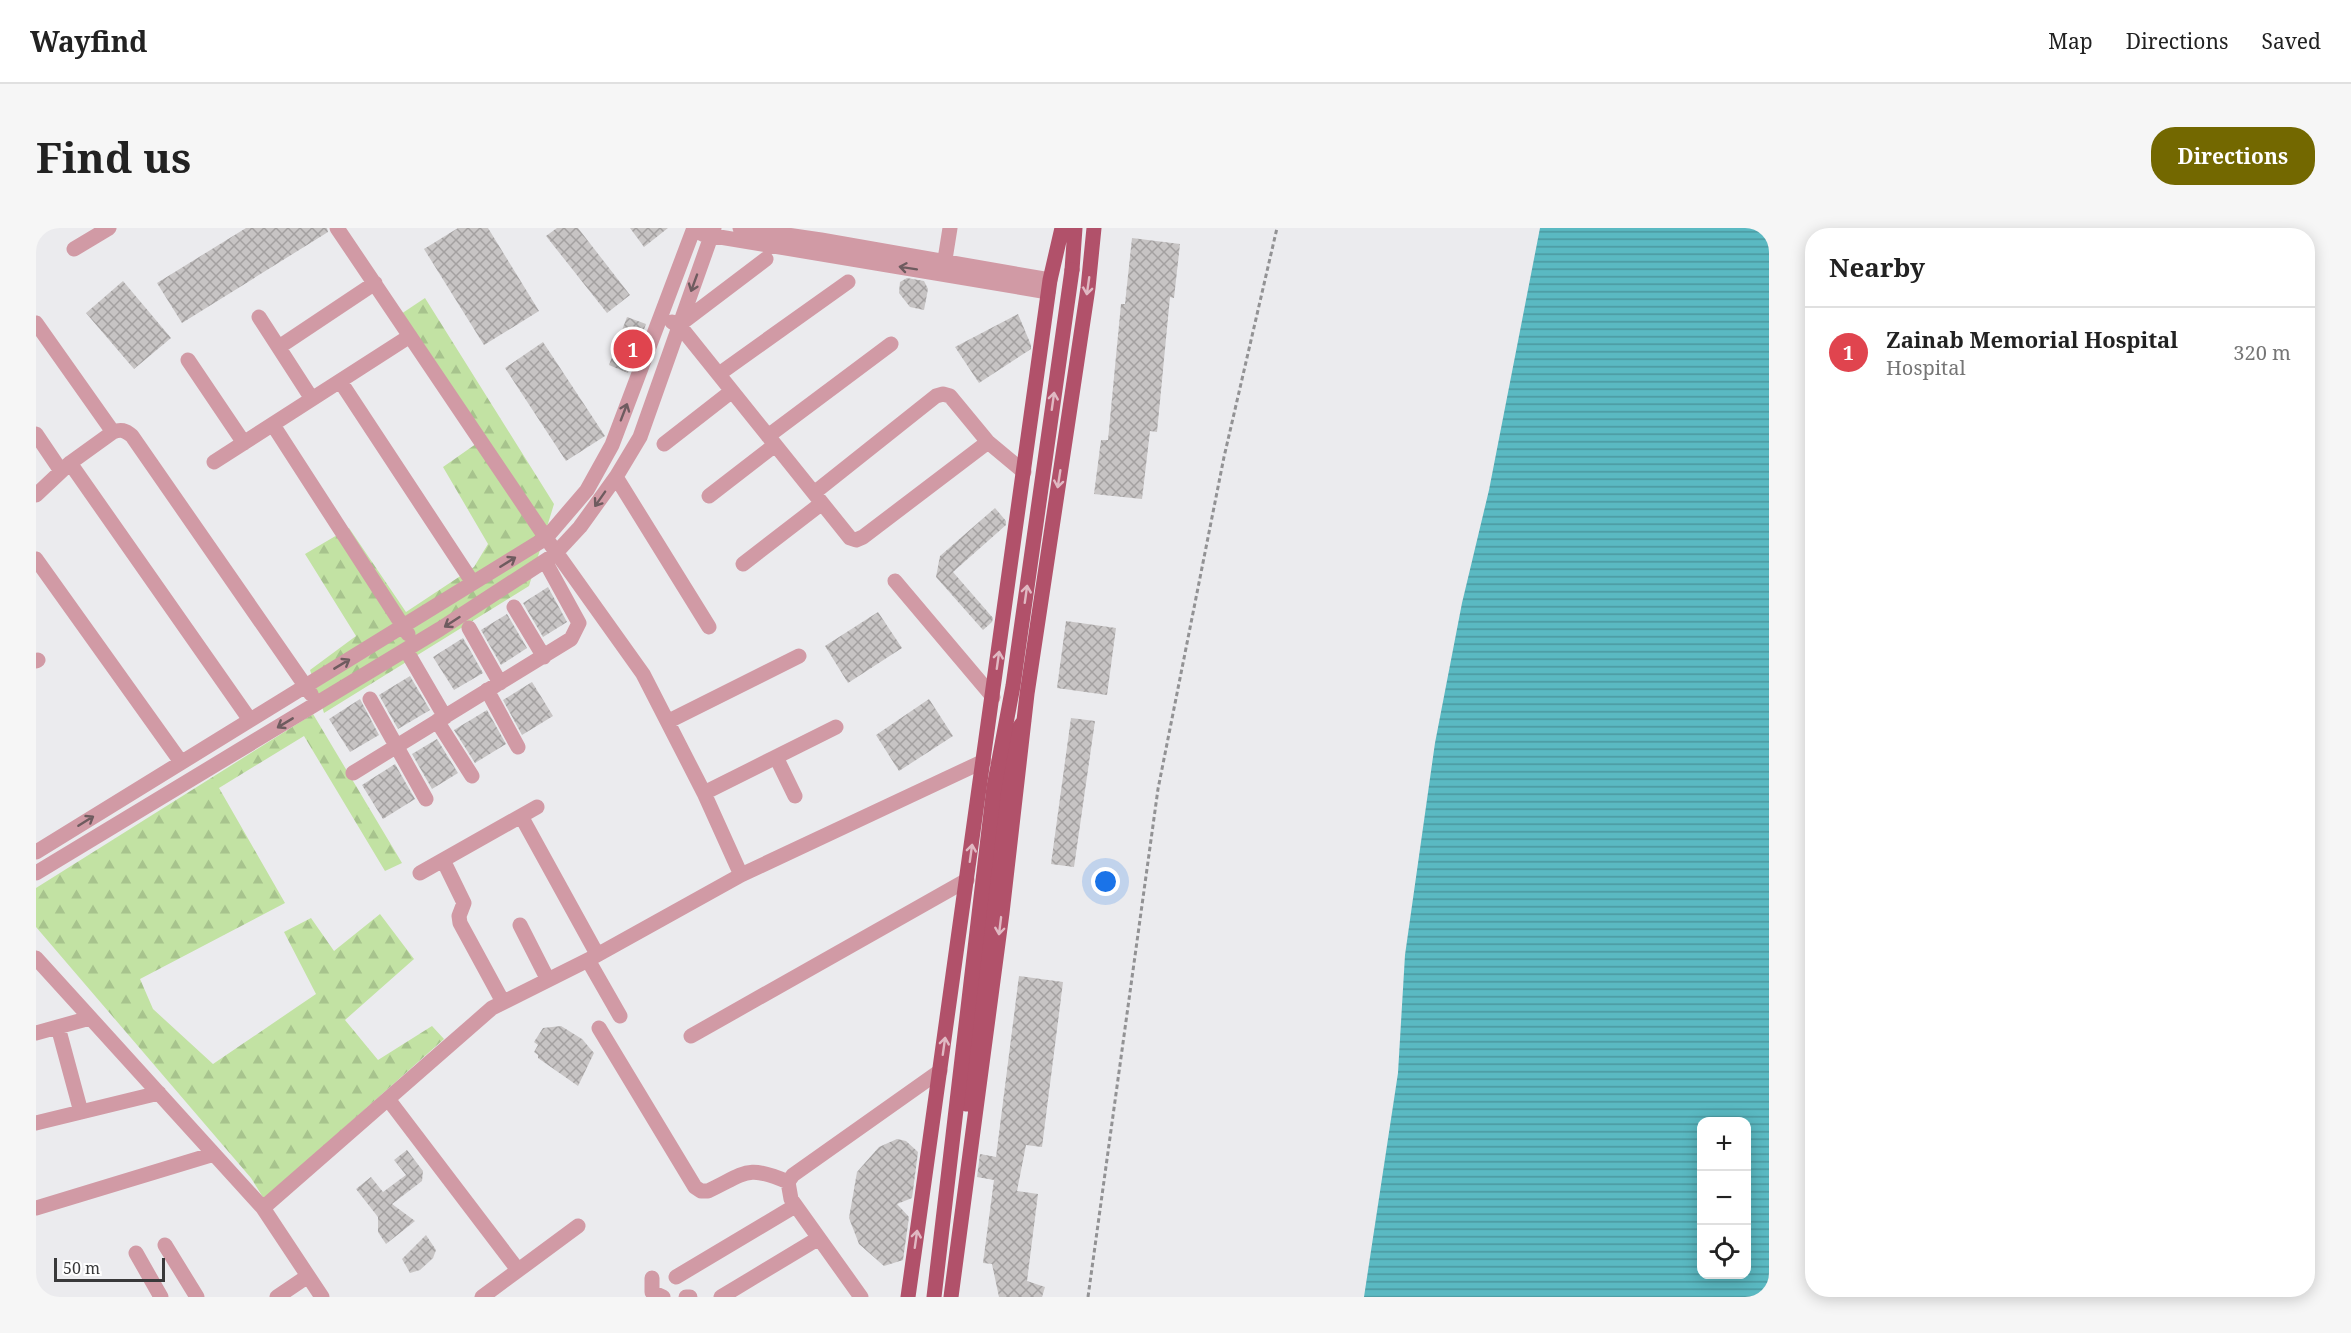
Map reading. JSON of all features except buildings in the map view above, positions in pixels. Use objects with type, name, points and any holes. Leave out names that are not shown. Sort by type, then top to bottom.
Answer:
[{"type":"main road","points":[[908,1297],[1049,286],[1062,228]]},
{"type":"main road","points":[[934,1297],[993,787],[1013,686],[1072,270],[1075,228]]},
{"type":"main road","points":[[951,1297],[1002,913],[1027,694],[1088,288],[1094,228]]},
{"type":"main road","points":[[994,693],[1027,694]]},
{"type":"main road","points":[[944,1297],[1011,739],[1024,722]]},
{"type":"street","points":[[338,228],[546,538],[551,556],[579,623],[571,639],[544,657],[353,773]]},
{"type":"street","points":[[740,228],[821,241],[944,269],[1049,286]]},
{"type":"street","points":[[944,269],[950,228]]},
{"type":"street","points":[[74,249],[105,229]]},
{"type":"street","points":[[36,852],[546,538],[587,490],[612,445],[693,230],[821,241]]},
{"type":"street","points":[[36,873],[411,647],[551,556],[580,527],[616,477],[640,437],[713,232]]},
{"type":"street","points":[[679,325],[766,259]]},
{"type":"street","points":[[718,375],[848,282]]},
{"type":"street","points":[[279,347],[375,283]]},
{"type":"street","points":[[259,317],[312,399]]},
{"type":"street","points":[[660,317],[679,325],[850,538],[856,540],[864,537],[988,442]]},
{"type":"street","points":[[36,323],[113,432]]},
{"type":"street","points":[[214,462],[410,336]]},
{"type":"street","points":[[709,496],[772,441],[891,344]]},
{"type":"street","points":[[188,360],[244,444]]},
{"type":"street","points":[[340,381],[473,584]]},
{"type":"street","points":[[664,444],[732,391]]},
{"type":"street","points":[[743,564],[936,396],[944,394],[950,396],[988,442],[1024,472]]},
{"type":"street","points":[[273,424],[403,627],[441,719],[472,776]]},
{"type":"street","points":[[36,495],[66,467],[113,432],[120,430],[132,436],[317,703]]},
{"type":"street","points":[[36,434],[66,467],[250,720]]},
{"type":"street","points":[[616,477],[710,627]]},
{"type":"street","points":[[551,556],[582,589],[643,674],[669,721],[741,875]]},
{"type":"street","points":[[36,558],[181,762]]},
{"type":"street","points":[[895,581],[994,693]]},
{"type":"street","points":[[514,607],[544,657]]},
{"type":"street","points":[[469,628],[518,747]]},
{"type":"street","points":[[669,721],[799,656]]},
{"type":"street","points":[[370,699],[426,799]]},
{"type":"street","points":[[704,793],[836,727]]},
{"type":"street","points":[[776,758],[795,796]]},
{"type":"street","points":[[263,1208],[492,1008],[593,957],[741,875],[984,761]]},
{"type":"street","points":[[420,873],[537,807]]},
{"type":"street","points":[[521,816],[593,957],[620,1016]]},
{"type":"street","points":[[443,860],[463,899],[464,907],[459,916],[460,923],[502,1002]]},
{"type":"street","points":[[691,1036],[967,880]]},
{"type":"street","points":[[520,925],[548,980]]},
{"type":"street","points":[[36,958],[263,1208],[322,1297]]},
{"type":"street","points":[[36,1033],[90,1018]]},
{"type":"street","points":[[58,1027],[81,1112]]},
{"type":"street","points":[[599,1028],[695,1187],[701,1191],[708,1191],[756,1170],[788,1182]]},
{"type":"street","points":[[861,1297],[795,1206],[788,1190],[788,1182],[793,1175],[940,1071]]},
{"type":"street","points":[[36,1123],[159,1094]]},
{"type":"street","points":[[388,1099],[518,1270]]},
{"type":"street","points":[[36,1208],[214,1154]]},
{"type":"street","points":[[676,1277],[795,1206]]},
{"type":"street","points":[[482,1297],[578,1226]]},
{"type":"street","points":[[721,1297],[819,1238]]},
{"type":"street","points":[[165,1245],[197,1297]]},
{"type":"street","points":[[136,1253],[160,1297]]},
{"type":"street","points":[[277,1297],[308,1276]]},
{"type":"street","points":[[652,1278],[652,1292],[663,1297]]},
{"type":"path","points":[[1088,1297],[1158,789],[1224,457],[1276,228]]},
{"type":"green space","points":[[425,298],[554,504],[529,586],[324,713],[310,670],[356,636],[305,554],[349,528],[406,612],[474,567],[488,544],[443,467],[483,439],[401,314]]},
{"type":"green space","points":[[313,714],[402,863],[385,871],[304,736],[219,788],[285,903],[140,979],[153,1009],[213,1064],[316,994],[284,932],[311,918],[334,951],[380,914],[414,959],[345,1020],[378,1060],[432,1026],[444,1039],[264,1199],[251,1178],[36,927],[36,888]]},
{"type":"water","points":[[1540,228],[1769,228],[1769,1297],[1364,1297],[1398,1073],[1405,955],[1435,743],[1462,603],[1489,490]]},
{"type":"place","name":"Zainab Memorial Hospital","points":[[633,349]]}]
